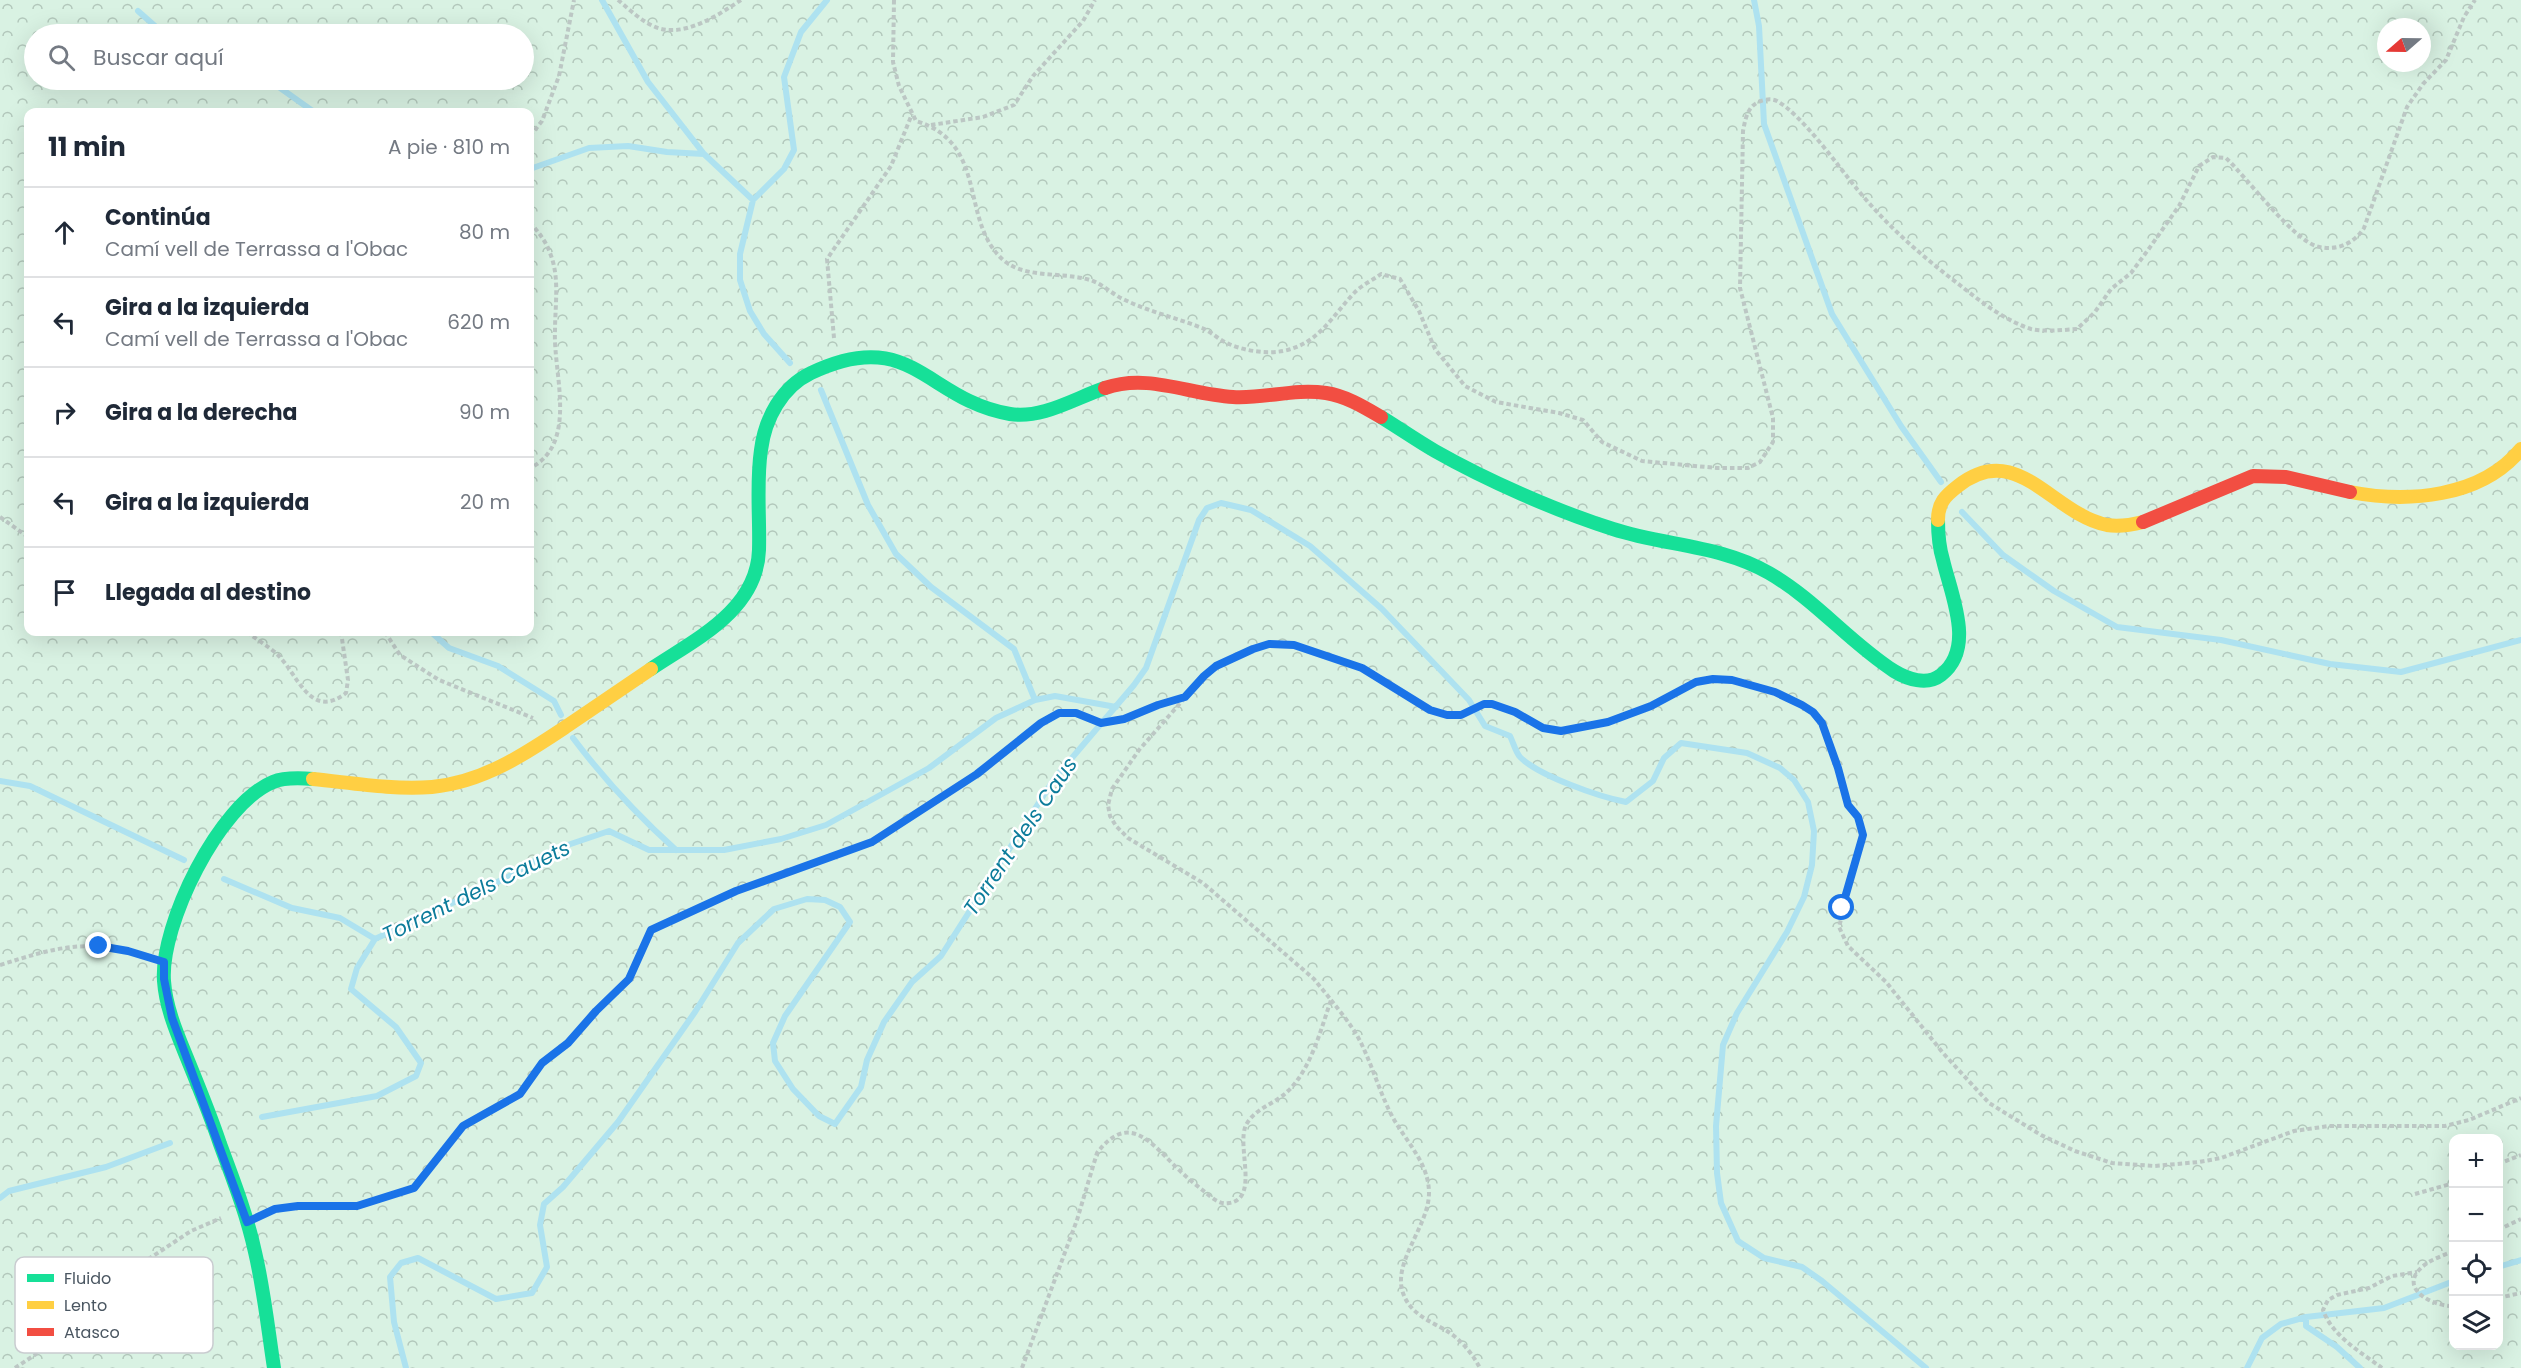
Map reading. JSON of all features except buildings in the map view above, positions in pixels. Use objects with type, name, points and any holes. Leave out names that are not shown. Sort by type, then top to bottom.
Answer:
[{"type":"street","points":[[274,1368],[255,1254],[245,1216],[172,1018],[164,979],[164,962],[174,921],[209,848],[238,806],[258,789],[275,781],[301,779],[422,789],[451,786],[484,776],[513,762],[724,620],[742,602],[758,565],[757,461],[768,419],[788,390],[803,377],[836,362],[882,356],[908,365],[993,409],[1014,415],[1035,412],[1107,387],[1126,383],[1149,382],[1235,397],[1310,391],[1329,394],[1358,404],[1442,455],[1599,525],[1640,537],[1727,554],[1761,568],[1797,591],[1894,671],[1913,681],[1939,677],[1950,668],[1956,654],[1960,636],[1957,614],[1942,566],[1937,528],[1941,503],[1971,475],[1996,470],[2012,472],[2092,519],[2109,525],[2130,525],[2158,517],[2253,476],[2273,475],[2378,498],[2409,499],[2451,491],[2512,462],[2521,449]]},
{"type":"path","points":[[534,131],[542,121],[559,76],[574,0]]},
{"type":"path","points":[[618,0],[647,23],[664,30],[676,30],[698,24],[741,0]]},
{"type":"path","points":[[894,0],[893,62],[899,86],[916,121],[931,126],[945,135],[970,176],[978,217],[986,238],[1000,257],[1016,269],[1092,280],[1123,300],[1175,320],[1204,328],[1228,344],[1259,352],[1283,351],[1305,343],[1329,326],[1356,291],[1381,274],[1400,279],[1419,311],[1435,349],[1465,386],[1496,402],[1559,413],[1583,420],[1602,442],[1642,461],[1748,468],[1760,462],[1773,442],[1773,418],[1740,288],[1743,131],[1748,110],[1756,102],[1770,99],[1777,101],[1792,113],[1832,156],[1877,213],[1906,243],[1977,298],[2005,316],[2032,329],[2077,329],[2095,312],[2111,289],[2131,273],[2179,206],[2199,166],[2213,157],[2226,159],[2275,212],[2314,245],[2330,248],[2358,238],[2364,228],[2407,107],[2423,84],[2446,60],[2464,17],[2475,0]]},
{"type":"path","points":[[931,126],[983,117],[1014,105],[1033,76],[1083,21],[1095,0]]},
{"type":"path","points":[[836,362],[827,259],[891,166],[912,114]]},
{"type":"path","points":[[534,227],[551,254],[554,271],[557,302],[554,333],[562,408],[555,439],[541,463],[534,466]]},
{"type":"path","points":[[0,517],[24,534]]},
{"type":"path","points":[[253,636],[276,653],[311,698],[324,703],[336,701],[346,693],[348,680],[342,636]]},
{"type":"path","points":[[388,636],[400,655],[440,680],[561,730]]},
{"type":"path","points":[[1480,1368],[1467,1347],[1417,1313],[1403,1294],[1401,1280],[1404,1266],[1426,1209],[1429,1194],[1427,1179],[1422,1162],[1402,1135],[1391,1113],[1361,1043],[1314,979],[1203,883],[1128,838],[1110,816],[1108,805],[1112,789],[1138,750],[1204,676],[1216,666],[1269,644],[1294,645],[1362,668],[1430,710],[1447,715],[1461,715],[1484,704],[1492,704],[1515,712],[1543,728],[1561,731],[1608,722],[1651,706],[1696,682],[1713,679],[1732,680],[1775,692],[1802,705],[1813,712],[1822,723],[1848,805],[1858,817],[1863,835],[1839,927],[1848,946],[1886,982],[1943,1053],[1989,1103],[2041,1136],[2075,1151],[2112,1163],[2145,1166],[2199,1162],[2221,1158],[2294,1131],[2329,1126],[2445,1126],[2478,1116],[2521,1098]]},
{"type":"path","points":[[152,1257],[191,1231],[245,1216],[298,1206],[357,1206],[414,1188],[463,1126],[520,1094],[542,1063],[568,1043],[596,1011],[629,979],[651,930],[736,891],[872,842],[977,774],[1041,723],[1059,713],[1076,713],[1101,723],[1124,719],[1185,697]]},
{"type":"path","points":[[0,965],[68,946],[99,946],[128,951],[164,962]]},
{"type":"path","points":[[1022,1368],[1077,1220],[1097,1153],[1104,1144],[1122,1134],[1140,1135],[1149,1140],[1210,1197],[1228,1204],[1237,1201],[1246,1184],[1242,1148],[1246,1125],[1253,1116],[1280,1098],[1296,1082],[1310,1056],[1331,1000]]},
{"type":"path","points":[[2503,1162],[2521,1155]]},
{"type":"path","points":[[2415,1194],[2449,1184]]},
{"type":"path","points":[[2503,1228],[2521,1219]]},
{"type":"path","points":[[2449,1253],[2425,1264],[2417,1272],[2415,1280],[2416,1289],[2424,1299],[2437,1305],[2449,1306]]},
{"type":"path","points":[[2382,1368],[2350,1344],[2333,1327],[2322,1310],[2328,1300],[2337,1295],[2369,1288],[2392,1276],[2417,1272]]},
{"type":"path","points":[[2503,1298],[2521,1293]]},
{"type":"path","points":[[15,1368],[38,1353]]},
{"type":"green space","points":[[0,0],[2521,0],[2521,1368],[0,1368]]},
{"type":"waterway","points":[[602,0],[648,82],[704,154],[753,200]]},
{"type":"waterway","points":[[790,363],[764,334],[750,311],[740,280],[740,254],[753,200],[784,169],[794,150],[784,77],[801,32],[827,0]]},
{"type":"waterway","points":[[1754,0],[1759,26],[1764,124],[1832,314],[1901,426],[1941,482]]},
{"type":"waterway","points":[[138,11],[153,24]]},
{"type":"waterway","points":[[283,90],[308,108]]},
{"type":"waterway","points":[[534,168],[589,148],[628,146],[667,152],[704,154]]},
{"type":"waterway","points":[[821,390],[868,505],[896,554],[931,587],[1014,649],[1035,700]]},
{"type":"waterway","name":"Torrent dels Caus","points":[[406,1368],[394,1322],[390,1277],[401,1263],[418,1258],[496,1299],[532,1293],[547,1267],[540,1225],[544,1204],[563,1187],[618,1122],[695,1012],[738,943],[774,909],[807,899],[825,900],[840,907],[850,922],[785,1016],[773,1043],[775,1061],[793,1089],[819,1116],[835,1124],[861,1087],[867,1060],[884,1022],[912,982],[941,956],[1054,779],[1146,668],[1199,520],[1207,508],[1221,503],[1251,510],[1310,546],[1382,609],[1469,700],[1485,726],[1510,736],[1520,757],[1555,778],[1586,791],[1626,802],[1653,781],[1664,758],[1681,743],[1747,753],[1780,768],[1794,780],[1808,802],[1814,831],[1812,865],[1804,897],[1787,932],[1737,1013],[1723,1045],[1716,1126],[1717,1173],[1721,1203],[1738,1241],[1764,1258],[1802,1267],[1926,1368]]},
{"type":"waterway","points":[[1962,512],[2003,555],[2054,591],[2117,627],[2221,640],[2330,664],[2401,672],[2521,640]]},
{"type":"waterway","points":[[436,636],[449,648],[498,666],[554,701],[561,715]]},
{"type":"waterway","name":"Torrent dels Cauets","points":[[262,1117],[377,1096],[416,1076],[421,1063],[396,1027],[351,989],[357,968],[375,939],[508,877],[553,850],[609,831],[649,850],[724,850],[781,839],[826,825],[929,768],[996,718],[1035,700],[1055,696],[1116,707]]},
{"type":"waterway","points":[[573,738],[622,796],[676,850]]},
{"type":"waterway","points":[[0,781],[30,786],[184,860]]},
{"type":"waterway","points":[[224,879],[292,908],[340,918],[375,939]]},
{"type":"waterway","name":"Torrent dels Cauets","points":[[0,1198],[9,1191],[106,1167],[170,1143]]},
{"type":"waterway","name":"Torrent dels Caus","points":[[2503,1265],[2521,1260]]},
{"type":"waterway","name":"Torrent dels Caus","points":[[2247,1368],[2262,1338],[2281,1324],[2306,1317],[2384,1308],[2449,1283]]},
{"type":"waterway","points":[[2306,1317],[2306,1326],[2337,1347],[2360,1368]]},
{"type":"traffic: fast","points":[[651,669],[720,622],[747,590],[756,571],[759,550],[759,475],[766,426],[783,395],[801,379],[845,360],[873,357],[896,361],[917,370],[981,406],[1022,415],[1047,411],[1105,388]]},
{"type":"traffic: fast","points":[[1381,417],[1428,447],[1476,473],[1568,513],[1633,535],[1712,551],[1751,564],[1769,573],[1802,596],[1878,660],[1899,674],[1923,681],[1941,675],[1951,664],[1957,651],[1959,636],[1955,605],[1941,550],[1938,520]]},
{"type":"traffic: fast","points":[[274,1368],[252,1238],[235,1184],[170,1013],[164,981],[165,957],[182,899],[214,840],[233,814],[253,795],[273,782],[298,778],[313,779]]},
{"type":"traffic: slow","points":[[2350,492],[2395,497],[2442,493],[2485,478],[2505,465],[2521,449]]},
{"type":"traffic: slow","points":[[1938,520],[1941,504],[1953,490],[1979,474],[1998,471],[2017,475],[2087,518],[2112,526],[2143,522]]},
{"type":"traffic: slow","points":[[313,779],[402,788],[432,787],[469,779],[503,765],[536,747],[651,669]]},
{"type":"traffic: jam","points":[[1105,388],[1121,384],[1153,384],[1233,397],[1302,392],[1326,393],[1348,399],[1381,417]]},
{"type":"traffic: jam","points":[[2143,522],[2253,476],[2286,477],[2350,492]]},
{"type":"route","points":[[99,946],[128,951],[164,962],[164,979],[172,1018],[247,1222],[275,1209],[298,1206],[357,1206],[414,1188],[463,1126],[520,1094],[542,1063],[568,1043],[596,1011],[629,979],[651,930],[692,909],[736,891],[872,842],[977,774],[1041,723],[1059,713],[1076,713],[1101,723],[1124,719],[1185,697],[1216,666],[1269,644],[1294,645],[1362,668],[1430,710],[1447,715],[1461,715],[1484,704],[1492,704],[1515,712],[1543,728],[1561,731],[1608,722],[1651,706],[1696,682],[1713,679],[1732,680],[1775,692],[1813,712],[1822,723],[1848,805],[1858,817],[1863,835],[1842,908]]}]
